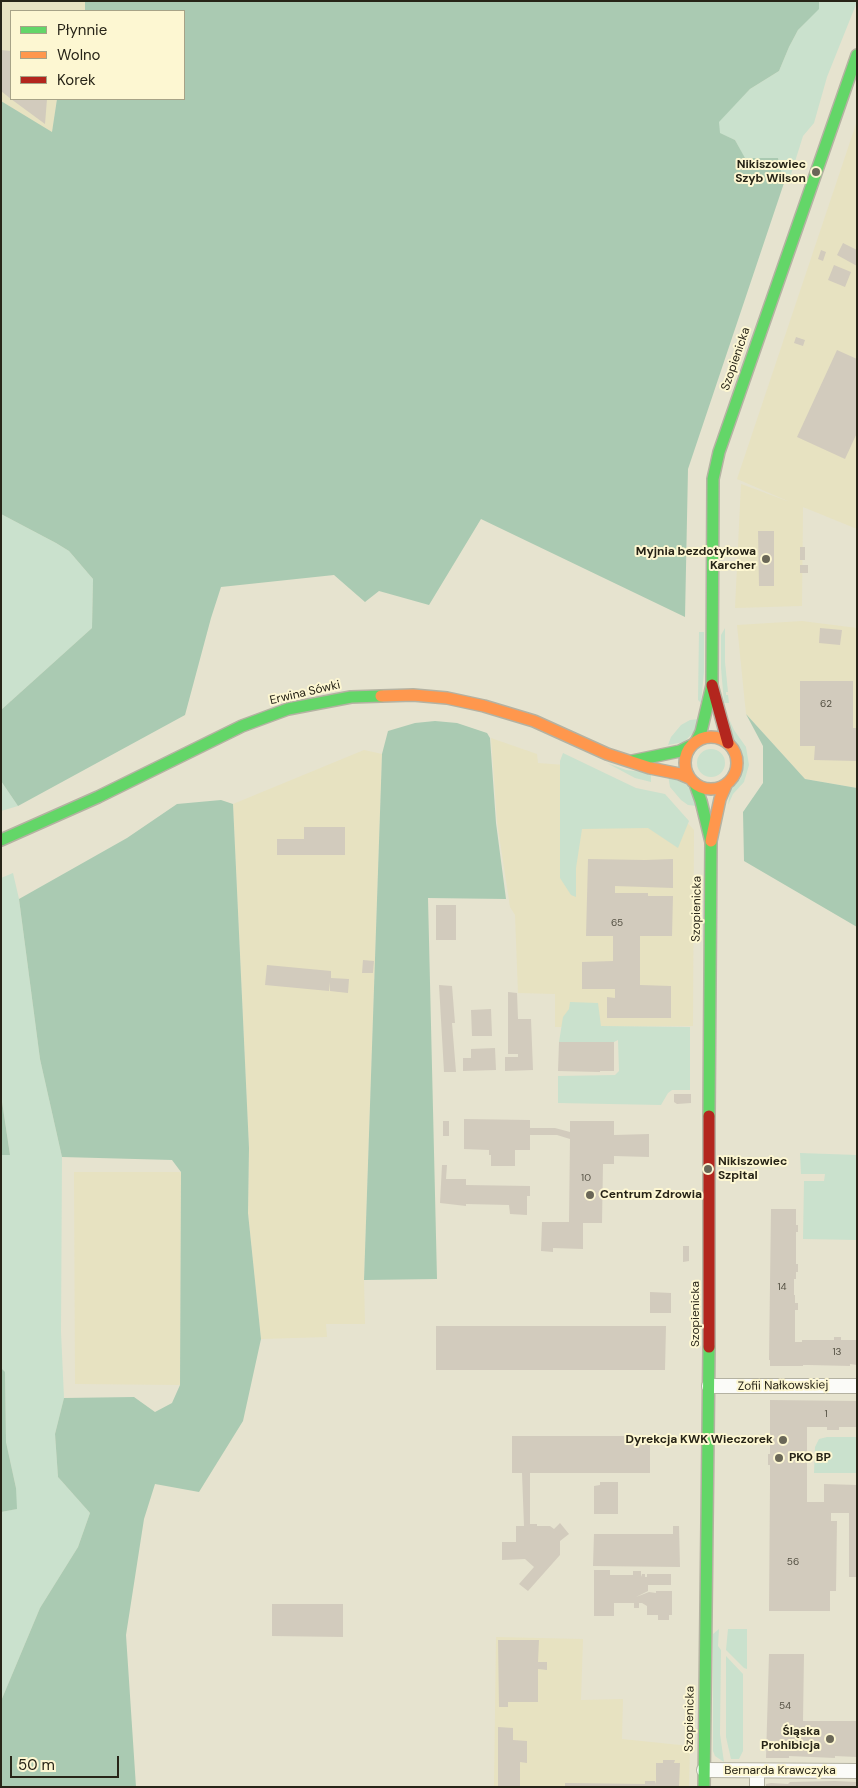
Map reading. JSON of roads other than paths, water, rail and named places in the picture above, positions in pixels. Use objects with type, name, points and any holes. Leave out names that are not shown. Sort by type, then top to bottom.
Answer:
[{"type":"street","name":"Szopienicka","points":[[694,743],[701,732],[712,685],[713,479],[715,470],[730,420],[857,55]]},
{"type":"street","name":"Szopienicka","points":[[712,685],[728,743]]},
{"type":"street","name":"Erwina Sówki","points":[[1,840],[98,796],[242,726],[288,709],[351,697],[413,695],[447,698],[484,706],[534,721],[602,752],[650,768],[680,774],[692,781]]},
{"type":"street","points":[[714,736],[728,743],[734,749],[737,764],[732,779],[726,785],[711,789],[702,788],[692,781],[685,770],[684,762],[686,753],[694,743],[714,736]]},
{"type":"street","name":"Erwina Sówki","points":[[632,761],[680,751],[694,743]]},
{"type":"street","name":"Szopienicka","points":[[692,781],[699,793],[711,842]]},
{"type":"street","name":"Szopienicka","points":[[704,1787],[710,1270],[708,1169],[711,842],[720,799],[726,785]]},
{"type":"street","name":"Zofii Nałkowskiej","points":[[709,1386],[857,1386]]},
{"type":"street","name":"Bernarda Krawczyka","points":[[704,1770],[857,1771]]},
{"type":"street","points":[[757,1771],[757,1787]]},
{"type":"place","name":"Nikiszowiec Szyb Wilson","points":[[816,172]]},
{"type":"place","name":"Myjnia bezdotykowa Karcher","points":[[766,559]]},
{"type":"place","name":"Nikiszowiec Szpital","points":[[708,1169]]},
{"type":"place","name":"Centrum Zdrowia","points":[[590,1195]]},
{"type":"place","name":"Dyrekcja KWK Wieczorek","points":[[783,1440]]},
{"type":"place","name":"PKO BP","points":[[779,1458]]},
{"type":"place","name":"Śląska Prohibicja","points":[[830,1739]]}]
